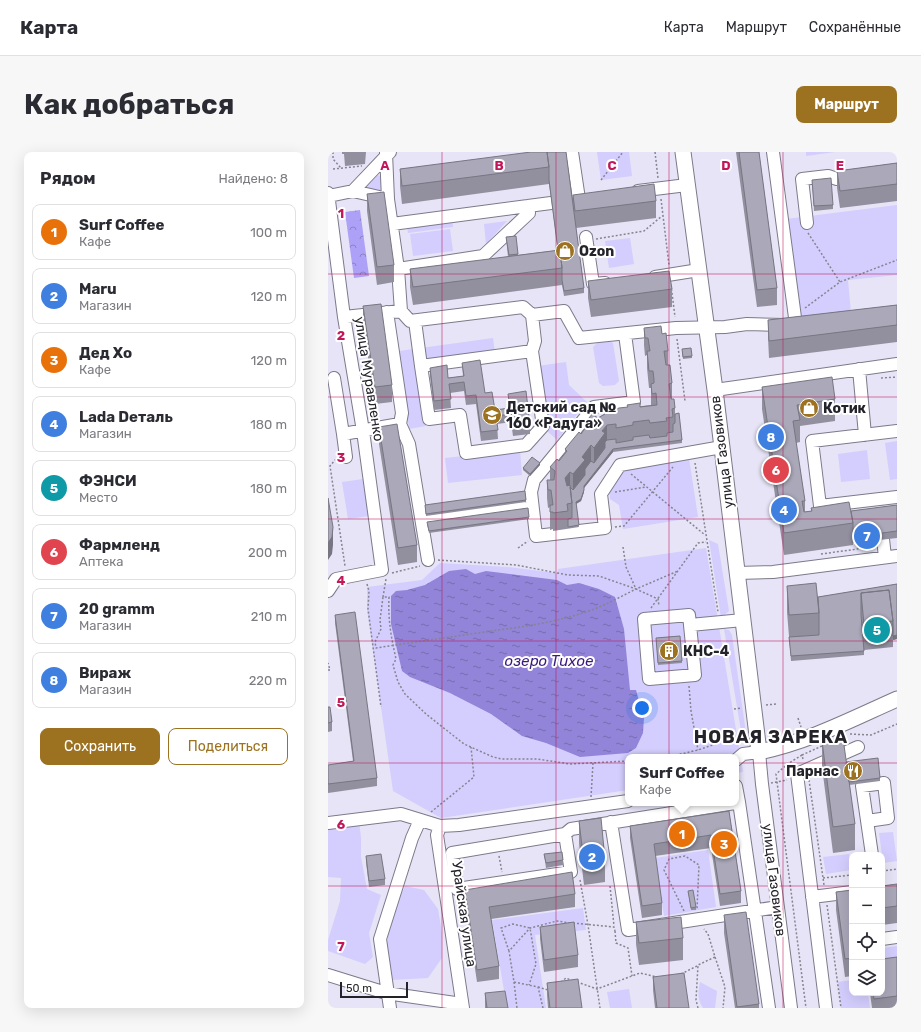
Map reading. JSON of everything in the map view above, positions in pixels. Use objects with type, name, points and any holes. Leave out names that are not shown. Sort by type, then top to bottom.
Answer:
[{"type":"main road","name":"улица Газовиков","points":[[683,152],[722,447],[759,752]]},
{"type":"main road","points":[[759,752],[806,740],[897,699]]},
{"type":"street","points":[[572,152],[575,200],[594,197]]},
{"type":"street","points":[[532,315],[564,311],[579,338],[676,328],[706,328],[747,324],[800,325],[773,152]]},
{"type":"street","points":[[353,191],[387,154]]},
{"type":"street","points":[[387,154],[388,199],[398,269],[402,311],[410,321],[524,307],[532,315],[535,341],[532,352],[543,426],[526,445],[466,453],[460,415],[429,419],[415,321]]},
{"type":"street","points":[[807,223],[802,179],[828,176],[837,179],[867,175]]},
{"type":"street","points":[[625,193],[687,185]]},
{"type":"street","points":[[328,195],[353,191],[388,199]]},
{"type":"street","name":"улица Муравленко","points":[[328,195],[344,317],[363,431],[382,570],[346,576]]},
{"type":"street","points":[[392,224],[552,203]]},
{"type":"street","points":[[398,269],[483,256],[529,213],[528,206]]},
{"type":"street","points":[[586,238],[593,284],[616,282]]},
{"type":"street","points":[[647,278],[699,270]]},
{"type":"street","points":[[344,317],[402,311]]},
{"type":"street","points":[[387,312],[402,413],[400,424],[409,444],[428,562]]},
{"type":"street","points":[[625,334],[634,402],[594,407],[534,480],[531,492],[536,536],[605,528],[601,494],[620,465],[722,447]]},
{"type":"street","points":[[421,366],[532,352]]},
{"type":"street","points":[[714,390],[897,364]]},
{"type":"street","points":[[858,369],[865,435]]},
{"type":"street","points":[[346,457],[343,434],[331,378],[353,375]]},
{"type":"street","points":[[343,434],[400,424]]},
{"type":"street","points":[[897,431],[812,442],[820,506],[897,496]]},
{"type":"street","points":[[879,499],[881,514]]},
{"type":"street","points":[[422,521],[522,507]]},
{"type":"street","points":[[737,573],[773,572],[887,550]]},
{"type":"street","points":[[328,591],[336,579],[346,576]]},
{"type":"street","points":[[689,615],[690,624],[695,675],[649,678],[644,619],[689,615]]},
{"type":"street","points":[[690,624],[743,620]]},
{"type":"street","points":[[826,1008],[797,774],[858,747]]},
{"type":"street","points":[[739,757],[743,754],[759,752]]},
{"type":"street","name":"улица Газовиков","points":[[759,752],[791,1008]]},
{"type":"street","points":[[328,823],[402,814],[440,826],[459,825],[625,801]]},
{"type":"street","points":[[565,834],[571,872],[457,889],[452,853],[565,834],[571,829],[717,806]]},
{"type":"street","points":[[738,806],[755,910],[769,1008]]},
{"type":"street","points":[[390,1008],[386,993],[380,939],[412,838],[420,820]]},
{"type":"street","points":[[867,821],[872,852]]},
{"type":"street","points":[[611,822],[628,930],[778,907]]},
{"type":"street","name":"Урайская улица","points":[[440,826],[437,836],[462,1006]]},
{"type":"street","points":[[812,897],[849,892]]},
{"type":"street","points":[[885,939],[897,937]]},
{"type":"street","points":[[328,975],[386,993],[462,1006]]},
{"type":"path","points":[[333,152],[333,159],[341,168]]},
{"type":"path","points":[[600,180],[623,152]]},
{"type":"path","points":[[333,169],[360,167],[367,164]]},
{"type":"path","points":[[586,238],[644,232],[663,215]]},
{"type":"path","points":[[807,223],[801,224],[840,282]]},
{"type":"path","points":[[800,325],[802,310],[840,282],[897,260]]},
{"type":"path","points":[[605,528],[624,526],[688,453]]},
{"type":"path","points":[[688,453],[705,536],[719,623]]},
{"type":"path","points":[[346,457],[336,459],[330,466],[346,576]]},
{"type":"path","points":[[620,465],[705,536]]},
{"type":"path","points":[[601,494],[647,487]]},
{"type":"path","points":[[650,609],[698,543],[706,542]]},
{"type":"path","points":[[623,547],[626,566],[636,588]]},
{"type":"path","points":[[821,554],[887,550]]},
{"type":"path","points":[[658,599],[636,588],[599,576],[568,575],[516,565],[440,560],[387,574],[380,629],[375,642],[376,648],[555,621],[586,612],[614,601],[636,588],[678,571]]},
{"type":"path","points":[[366,578],[369,591],[368,609],[381,707]]},
{"type":"path","points":[[383,597],[389,597],[388,619],[396,659],[393,665],[398,682],[405,694],[452,736],[464,744],[493,757],[502,759],[537,759],[570,764],[625,760]]},
{"type":"path","points":[[658,599],[660,610]]},
{"type":"path","points":[[328,662],[330,670],[328,670]]},
{"type":"path","points":[[688,684],[698,750]]},
{"type":"path","points":[[844,737],[851,734],[871,735],[897,724]]},
{"type":"path","points":[[684,754],[739,736]]},
{"type":"path","points":[[806,1008],[776,774],[789,763],[802,755],[824,746]]},
{"type":"path","points":[[431,812],[474,778],[471,747]]},
{"type":"path","points":[[802,755],[809,777],[841,1008]]},
{"type":"path","points":[[590,807],[593,763]]},
{"type":"path","points":[[497,845],[503,882]]},
{"type":"path","points":[[885,871],[897,869]]},
{"type":"path","points":[[823,878],[849,875]]},
{"type":"path","points":[[580,880],[600,1008]]},
{"type":"path","points":[[517,1008],[509,951],[500,928],[513,924],[530,928],[556,921],[588,925],[614,926],[616,943],[628,948],[632,976]]},
{"type":"path","points":[[509,951],[530,928]]},
{"type":"path","points":[[529,985],[536,964],[530,928]]},
{"type":"path","points":[[615,931],[628,930]]},
{"type":"path","points":[[715,957],[724,987],[724,1008]]},
{"type":"path","points":[[677,976],[698,965]]},
{"type":"path","points":[[560,982],[566,978],[597,989],[640,973],[662,979]]},
{"type":"path","points":[[514,982],[549,990]]},
{"type":"path","points":[[538,987],[543,1008]]},
{"type":"shaded area","points":[[597,152],[629,152],[632,176],[601,180]]},
{"type":"shaded area","points":[[806,152],[835,152],[806,156]]},
{"type":"shaded area","points":[[378,175],[382,177],[385,191],[364,188]]},
{"type":"shaded area","points":[[897,205],[897,275],[848,280],[851,313],[800,320],[786,219]]},
{"type":"shaded area","points":[[452,219],[453,227],[408,233],[407,225]]},
{"type":"shaded area","points":[[507,221],[486,244],[484,224]]},
{"type":"shaded area","points":[[450,229],[453,251],[413,256],[410,234]]},
{"type":"shaded area","points":[[630,238],[634,264],[609,268],[605,241]]},
{"type":"shaded area","points":[[493,338],[495,353],[418,363],[426,426],[409,429],[399,351]]},
{"type":"shaded area","points":[[609,341],[613,343],[619,381],[615,385],[603,386],[599,383],[593,347],[597,343]]},
{"type":"shaded area","points":[[566,362],[569,385],[587,402],[557,440],[546,430],[537,366]]},
{"type":"shaded area","points":[[897,441],[897,479],[890,480],[885,443]]},
{"type":"shaded area","points":[[520,450],[522,475],[448,483],[445,458]]},
{"type":"shaded area","points":[[867,450],[870,479],[841,482],[838,454]]},
{"type":"shaded area","points":[[689,458],[698,517],[623,529],[619,505],[610,499],[609,487],[622,468]]},
{"type":"shaded area","points":[[363,479],[369,516],[348,519],[342,482]]},
{"type":"shaded area","points":[[709,540],[718,544],[729,611],[721,618]]},
{"type":"shaded area","points":[[706,548],[743,772],[739,773],[739,754],[625,754],[625,790],[441,818],[393,791],[367,609],[367,587],[422,580],[440,563],[507,567],[557,573],[558,569]]},
{"type":"shaded area","points":[[724,629],[729,630],[732,635],[748,747],[742,737]]},
{"type":"shaded area","points":[[359,821],[361,857],[367,889],[381,895],[369,933],[373,957],[365,964],[328,951],[328,940],[340,901],[341,878],[328,877],[328,829]]},
{"type":"shaded area","points":[[893,832],[897,861],[885,863],[885,852],[882,852],[879,833]]},
{"type":"shaded area","points":[[708,850],[716,907],[664,916],[655,858]]},
{"type":"shaded area","points":[[849,854],[849,870],[826,874],[823,857]]},
{"type":"shaded area","points":[[405,886],[424,890],[438,909],[442,933],[442,958],[428,978],[392,980],[387,943],[391,916]]},
{"type":"shaded area","points":[[583,908],[586,930],[535,935],[546,1008],[507,1008],[492,920]]},
{"type":"shaded area","points":[[897,946],[897,958],[885,960],[885,948]]},
{"type":"shaded area","points":[[849,980],[849,996],[868,996],[870,1008],[841,1008],[838,982]]},
{"type":"shaded area","points":[[700,982],[717,991],[715,1008],[703,1008],[701,1005],[698,995]]},
{"type":"shaded area","points":[[629,989],[632,1008],[610,1008],[607,992]]},
{"type":"green space","points":[[360,210],[369,276],[354,278],[345,212]]},
{"type":"water","name":"озеро Тихое","points":[[466,569],[475,574],[486,571],[557,580],[567,585],[579,583],[599,589],[615,597],[624,629],[630,690],[636,690],[644,718],[643,733],[636,748],[628,753],[580,757],[546,743],[522,736],[491,714],[450,693],[410,677],[402,671],[391,624],[391,596],[396,591],[407,590],[425,585],[449,571]]},
{"type":"building","points":[[531,152],[547,152],[549,167],[402,186],[400,169]]},
{"type":"building","points":[[547,152],[566,152],[584,288],[564,291],[560,250],[558,250],[549,180]]},
{"type":"building","points":[[739,152],[759,152],[777,288],[757,290]]},
{"type":"building","points":[[897,163],[897,184],[840,191],[837,171]]},
{"type":"building","points":[[831,178],[833,205],[814,206],[812,180]]},
{"type":"building","points":[[654,184],[656,201],[575,211],[573,195]]},
{"type":"building","points":[[384,192],[394,265],[377,267],[367,194]]},
{"type":"building","points":[[516,236],[518,254],[509,255],[506,237]]},
{"type":"building","points":[[560,250],[562,268],[413,287],[410,269]]},
{"type":"building","points":[[669,271],[672,289],[591,300],[588,281]]},
{"type":"building","points":[[381,304],[392,385],[375,387],[363,306]]},
{"type":"building","points":[[897,305],[897,325],[769,341],[768,320]]},
{"type":"building","points":[[661,326],[662,334],[666,333],[668,351],[664,351],[666,365],[670,365],[672,383],[669,384],[671,399],[674,399],[675,408],[672,409],[673,417],[666,418],[667,421],[650,423],[649,420],[633,422],[633,425],[616,428],[616,424],[607,425],[602,431],[605,433],[594,448],[591,445],[582,457],[585,460],[573,474],[570,472],[565,478],[567,486],[570,485],[572,503],[567,504],[568,511],[550,512],[550,505],[553,505],[551,490],[548,490],[547,480],[554,480],[555,471],[550,467],[557,459],[559,461],[567,451],[565,449],[579,432],[581,434],[588,424],[586,422],[592,414],[598,418],[605,414],[604,407],[616,406],[616,409],[628,407],[627,405],[640,403],[640,407],[657,405],[656,393],[652,394],[651,384],[654,383],[653,371],[649,371],[647,351],[650,351],[648,338],[645,338],[644,328]]},
{"type":"building","points":[[691,348],[692,356],[683,357],[682,349]]},
{"type":"building","points":[[480,360],[485,393],[492,392],[495,410],[510,408],[508,394],[526,391],[530,425],[513,428],[511,414],[496,416],[498,430],[481,432],[476,395],[466,396],[464,382],[449,384],[451,399],[434,401],[430,368],[447,365],[448,378],[464,376],[462,363]]},
{"type":"building","points":[[832,377],[835,399],[797,405],[800,420],[793,421],[805,501],[802,501],[804,512],[812,511],[811,508],[849,502],[853,523],[784,533],[762,387]]},
{"type":"building","points":[[679,413],[682,440],[613,449],[584,486],[581,499],[576,502],[579,525],[568,527],[568,519],[572,518],[570,487],[573,490],[585,475],[585,469],[591,461],[594,463],[605,448],[605,442],[607,440],[616,439],[616,443],[633,440],[633,437],[649,435],[650,438],[667,436],[667,433],[673,432],[675,414]]},
{"type":"building","points":[[397,424],[417,545],[398,548],[379,427]]},
{"type":"building","points":[[532,457],[540,463],[530,474],[523,468]]},
{"type":"building","points":[[525,491],[526,500],[426,514],[425,505]]},
{"type":"building","points":[[328,498],[333,527],[332,537],[328,543]]},
{"type":"building","points":[[897,505],[897,531],[853,537],[851,511]]},
{"type":"building","points":[[528,508],[529,517],[429,531],[427,522]]},
{"type":"building","points":[[816,583],[819,613],[789,615],[787,586]]},
{"type":"building","points":[[897,584],[897,635],[893,636],[893,621],[889,590],[861,593],[864,651],[791,656],[789,637],[819,635],[818,597]]},
{"type":"building","points":[[889,590],[893,621],[864,624],[861,593]]},
{"type":"building","points":[[355,612],[377,778],[328,784],[328,765],[354,761],[335,615]]},
{"type":"building","name":"КНС-4","points":[[680,636],[682,661],[658,663],[656,638]]},
{"type":"building","points":[[328,707],[330,707],[332,722],[328,723]]},
{"type":"building","points":[[843,738],[855,824],[833,827],[822,741]]},
{"type":"building","points":[[878,758],[880,778],[849,782],[846,762]]},
{"type":"building","points":[[729,811],[741,891],[720,894],[711,835],[654,844],[662,903],[642,906],[630,826]]},
{"type":"building","points":[[601,818],[605,860],[584,863],[579,821]]},
{"type":"building","points":[[562,852],[563,860],[546,863],[544,854]]},
{"type":"building","points":[[381,854],[385,879],[369,881],[366,856]]},
{"type":"building","points":[[572,872],[575,894],[489,907],[499,966],[477,970],[465,890]]},
{"type":"building","points":[[897,884],[897,906],[885,908],[885,886]]},
{"type":"building","points":[[693,890],[696,907],[691,908],[688,891]]},
{"type":"building","points":[[849,890],[849,958],[845,959],[836,892]]},
{"type":"building","points":[[746,912],[759,1004],[737,1007],[724,915]]},
{"type":"building","points":[[681,917],[683,938],[639,943],[636,922]]},
{"type":"building","points":[[574,922],[578,955],[544,960],[540,927]]},
{"type":"building","points":[[897,957],[897,996],[874,999],[874,996],[885,996],[885,959]]},
{"type":"building","points":[[684,973],[689,1008],[657,1008],[653,977]]},
{"type":"building","points":[[578,979],[582,1008],[550,1008],[547,983]]},
{"type":"building","points":[[505,991],[508,1008],[487,1008],[485,993]]},
{"type":"place","name":"Ozon","points":[[565,251]]},
{"type":"place","name":"Котик","points":[[809,408]]},
{"type":"place","name":"Детский сад № 160 «Радуга»","points":[[492,415]]},
{"type":"place","name":"Вираж","points":[[771,437]]},
{"type":"place","name":"Фармленд","points":[[776,470]]},
{"type":"place","name":"Lada Dеталь","points":[[784,510]]},
{"type":"place","name":"20 gramm","points":[[867,536]]},
{"type":"place","name":"ФЭНСИ","points":[[877,630]]},
{"type":"place","name":"КНС-4","points":[[669,651]]},
{"type":"place","name":"Парнас","points":[[853,771]]},
{"type":"place","name":"Surf Coffee","points":[[682,834]]},
{"type":"place","name":"Дед Хо","points":[[724,844]]},
{"type":"place","name":"Maru","points":[[592,857]]},
{"type":"district","name":"НОВАЯ ЗАРЕКА","points":[[771,737]]}]
